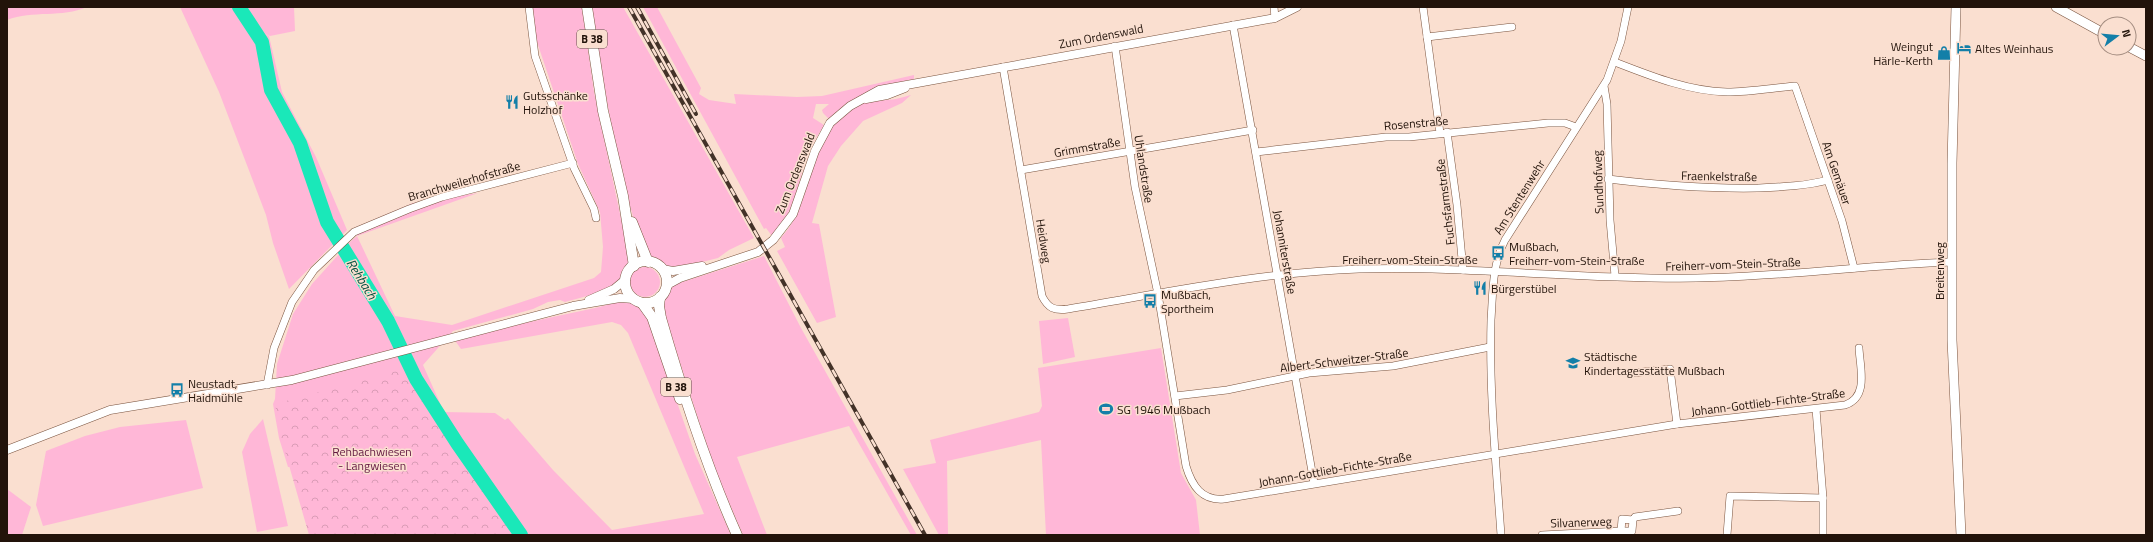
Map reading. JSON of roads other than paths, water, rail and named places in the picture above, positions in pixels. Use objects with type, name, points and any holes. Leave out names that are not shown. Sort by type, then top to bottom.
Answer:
[{"type":"main road","name":"B 38","points":[[587,7],[603,111],[623,196],[634,266]]},
{"type":"main road","name":"Breitenweg","points":[[1956,7],[1951,262],[1952,340],[1961,535]]},
{"type":"main road","points":[[2056,7],[2097,30]]},
{"type":"main road","points":[[2137,51],[2146,56]]},
{"type":"main road","name":"B 38","points":[[623,196],[643,253],[648,262]]},
{"type":"main road","points":[[648,262],[662,269],[666,279],[666,288],[660,297],[652,302],[638,301],[627,290],[627,273],[634,266],[648,262]]},
{"type":"main road","name":"B 38","points":[[660,297],[659,306],[662,322],[711,472]]},
{"type":"main road","name":"B 38","points":[[638,301],[652,317],[690,424],[737,535]]},
{"type":"street","points":[[529,7],[535,56],[573,163],[596,218]]},
{"type":"street","points":[[1274,7],[1275,18]]},
{"type":"street","name":"Zum Ordenswald","points":[[666,288],[669,284],[680,278],[758,252],[778,235],[793,214],[815,150],[824,133],[843,111],[864,99],[887,95],[907,86],[1003,67],[1233,24],[1275,18],[1297,7]]},
{"type":"street","name":"Fuchsfarmstraße","points":[[1423,7],[1457,205],[1463,270]]},
{"type":"street","name":"Am Stentenwehr","points":[[1501,535],[1490,393],[1490,347],[1494,271],[1498,253],[1576,127],[1604,86],[1615,62],[1628,7]]},
{"type":"street","name":"Johanniterstraße","points":[[1233,24],[1253,130],[1294,376],[1314,484]]},
{"type":"street","points":[[1427,37],[1512,27]]},
{"type":"street","name":"Uhlandstraße","points":[[1115,46],[1139,213],[1158,294]]},
{"type":"street","name":"Am Gemäuer","points":[[1615,62],[1655,78],[1693,88],[1730,92],[1795,86],[1828,180],[1854,268]]},
{"type":"street","name":"Heidweg","points":[[1003,67],[1042,296],[1048,307],[1060,310],[1158,294]]},
{"type":"street","name":"Sundhofweg","points":[[1604,86],[1607,104],[1608,179],[1615,276]]},
{"type":"street","name":"Rosenstraße","points":[[1256,152],[1386,137],[1409,137],[1444,132],[1548,123],[1565,124],[1576,127]]},
{"type":"street","name":"Grimmstraße","points":[[1020,170],[1253,130]]},
{"type":"street","name":"Branchweilerhofstraße","points":[[267,385],[274,348],[292,302],[314,270],[332,251],[354,232],[442,197],[573,163]]},
{"type":"street","name":"Fraenkelstraße","points":[[1608,179],[1673,186],[1729,188],[1788,186],[1828,180]]},
{"type":"street","name":"Zum Ordenswald","points":[[662,269],[676,271],[726,262]]},
{"type":"street","name":"Freiherr-vom-Stein-Straße","points":[[1158,294],[1278,275],[1360,269],[1463,270],[1615,276],[1718,278],[1951,262]]},
{"type":"street","points":[[573,306],[614,289],[626,279]]},
{"type":"street","name":"Johann-Gottlieb-Fichte-Straße","points":[[1158,294],[1190,477],[1197,491],[1215,500],[1677,424],[1845,406],[1859,395],[1861,387],[1859,348]]},
{"type":"street","points":[[7,450],[110,410],[137,404],[267,385],[573,306],[620,298],[638,301]]},
{"type":"street","name":"Albert-Schweitzer-Straße","points":[[1175,396],[1227,390],[1294,376],[1393,366],[1490,347]]},
{"type":"street","name":"Johann-Gottlieb-Fichte-Straße","points":[[1633,373],[1670,369],[1677,424]]},
{"type":"street","points":[[1816,409],[1823,498],[1823,535]]},
{"type":"street","points":[[1727,535],[1730,496],[1823,498]]},
{"type":"street","name":"Silvanerweg","points":[[1542,535],[1622,531],[1622,519],[1632,520],[1635,517],[1678,511]]},
{"type":"waterway","name":"Rehbach","points":[[239,7],[262,42],[271,90],[300,143],[327,222],[388,321],[416,379],[457,443],[521,535]]},
{"type":"railway","points":[[629,7],[925,535]]},
{"type":"railway","points":[[637,7],[696,114]]},
{"type":"place","name":"Altes Weinhaus","points":[[1964,48]]},
{"type":"place","name":"Weingut Härle-Kerth","points":[[1944,53]]},
{"type":"place","name":"Gutsschänke Holzhof","points":[[512,102]]},
{"type":"place","name":"Mußbach, Freiherr-vom-Stein-Straße","points":[[1498,253]]},
{"type":"place","name":"Bürgerstübel","points":[[1480,288]]},
{"type":"place","name":"Mußbach, Sportheim","points":[[1150,301]]},
{"type":"place","name":"Städtische Kindertagesstätte Mußbach","points":[[1573,363]]},
{"type":"place","name":"Neustadt, Haidmühle","points":[[177,390]]},
{"type":"place","name":"SG 1946 Mußbach","points":[[1106,409]]},
{"type":"park label","name":"Rehbachwiesen - Langwiesen","points":[[372,458]]}]
